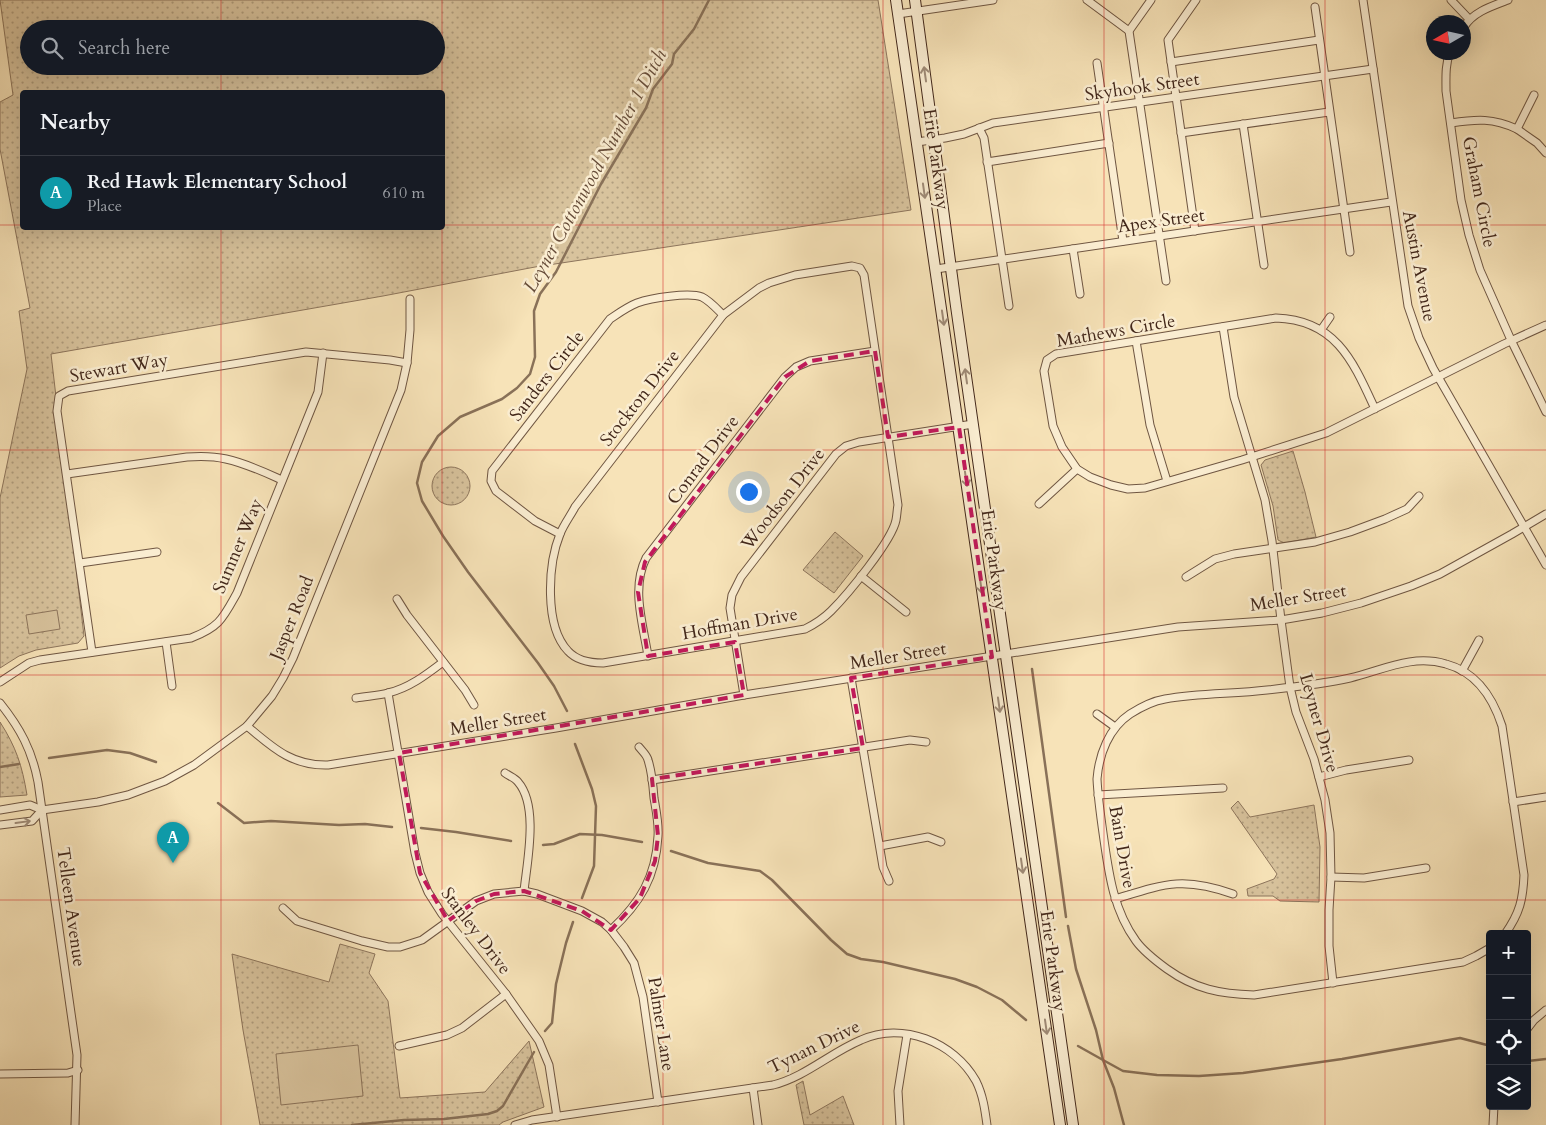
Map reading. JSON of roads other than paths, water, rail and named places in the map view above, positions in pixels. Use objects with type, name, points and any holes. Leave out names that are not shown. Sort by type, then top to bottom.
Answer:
[{"type":"main road","name":"Erie Parkway","points":[[896,0],[1060,1125]]},
{"type":"main road","name":"Erie Parkway","points":[[915,0],[972,424],[1073,1125]]},
{"type":"street","points":[[898,14],[993,0]]},
{"type":"street","points":[[1087,0],[1129,31],[1166,281]]},
{"type":"street","points":[[1129,31],[1152,0]]},
{"type":"street","points":[[1195,231],[1168,40],[1196,0]]},
{"type":"street","name":"Austin Avenue","points":[[1363,0],[1391,202],[1408,306],[1419,338],[1438,377],[1546,566]]},
{"type":"street","points":[[1450,0],[1465,15]]},
{"type":"street","points":[[1471,18],[1493,5],[1508,0]]},
{"type":"street","points":[[1315,7],[1350,252]]},
{"type":"street","points":[[1170,62],[1319,40]]},
{"type":"street","name":"Graham Circle","points":[[1447,60],[1446,91],[1469,235],[1480,270],[1546,412]]},
{"type":"street","points":[[1097,62],[1123,241]]},
{"type":"street","name":"Skyhook Street","points":[[917,142],[964,134],[994,123],[1373,69]]},
{"type":"street","points":[[1517,129],[1534,95]]},
{"type":"street","points":[[1181,133],[1329,112]]},
{"type":"street","points":[[1451,123],[1477,119],[1505,123],[1538,143],[1546,153]]},
{"type":"street","points":[[1243,124],[1264,265]]},
{"type":"street","points":[[980,128],[984,138],[1008,306]]},
{"type":"street","points":[[987,162],[1109,143]]},
{"type":"street","name":"Apex Street","points":[[936,270],[1391,202]]},
{"type":"street","points":[[1073,249],[1080,294]]},
{"type":"street","name":"Stockton Drive","points":[[561,641],[554,622],[551,583],[554,557],[560,534],[575,507],[723,315],[759,288],[769,283],[795,275],[852,266],[860,268]]},
{"type":"street","name":"Hoffman Drive","points":[[561,641],[568,652],[578,659],[603,663],[805,629],[831,611],[861,576],[890,536],[896,521],[898,504],[864,275],[860,268]]},
{"type":"street","name":"Sanders Circle","points":[[560,534],[535,521],[496,491],[491,481],[492,471],[610,319],[623,310],[648,300],[686,294],[704,298],[723,315]]},
{"type":"street","name":"Jasper Road","points":[[42,810],[98,802],[128,795],[165,781],[194,765],[247,726],[272,696],[284,678],[293,658],[401,390],[407,363],[410,299]]},
{"type":"street","points":[[1320,330],[1330,317]]},
{"type":"street","name":"Mathews Circle","points":[[1375,409],[1349,357],[1330,336],[1306,323],[1290,319],[1276,318],[1056,354],[1047,360],[1044,371],[1053,426],[1062,447],[1077,469],[1090,477],[1111,485],[1128,489],[1145,488],[1326,433],[1375,409],[1511,340],[1546,325]]},
{"type":"street","name":"Leyner Drive","points":[[1223,327],[1234,397],[1264,500],[1273,549],[1290,687],[1296,712],[1319,777],[1325,800],[1330,833],[1329,946],[1333,983]]},
{"type":"street","points":[[1136,342],[1150,425],[1167,481]]},
{"type":"street","name":"Conrad Drive","points":[[648,656],[638,592],[640,576],[646,558],[785,377],[796,368],[810,361],[875,351]]},
{"type":"street","name":"Stewart Way","points":[[92,652],[57,411],[59,396],[68,390],[306,352],[407,363]]},
{"type":"street","name":"Sumner Way","points":[[0,682],[29,663],[51,658],[192,638],[208,632],[223,618],[237,592],[318,392],[323,354]]},
{"type":"street","name":"Woodson Drive","points":[[744,695],[730,608],[732,595],[741,577],[836,454],[846,446],[859,442],[972,424]]},
{"type":"street","points":[[67,474],[187,456],[205,456],[226,459],[282,480]]},
{"type":"street","points":[[1039,504],[1077,469]]},
{"type":"street","points":[[1186,577],[1216,559],[1234,554],[1315,542],[1350,532],[1407,509],[1419,496]]},
{"type":"street","name":"Meller Street","points":[[247,726],[275,749],[300,762],[314,765],[343,763],[744,695],[1006,655],[1178,626],[1281,620],[1322,613],[1411,586],[1440,574],[1546,514]]},
{"type":"street","points":[[80,563],[158,552]]},
{"type":"street","points":[[861,576],[906,612]]},
{"type":"street","points":[[396,599],[465,690],[474,705]]},
{"type":"street","points":[[1462,671],[1479,640]]},
{"type":"street","points":[[166,642],[172,686]]},
{"type":"street","name":"Bain Drive","points":[[1486,950],[1463,962],[1254,995],[1231,994],[1205,989],[1177,976],[1143,949],[1136,941],[1125,923],[1110,881],[1097,779],[1098,765],[1102,752],[1115,727],[1130,714],[1164,699],[1240,693],[1350,678],[1417,660],[1449,664],[1476,680],[1489,695],[1497,710],[1502,726],[1524,875],[1520,909],[1508,930]]},
{"type":"street","points":[[356,698],[388,693],[410,685],[443,662]]},
{"type":"street","points":[[851,678],[883,868],[889,881]]},
{"type":"street","name":"Stanley Drive","points":[[388,693],[420,873],[428,892],[448,921],[533,1031],[549,1065],[557,1117]]},
{"type":"street","name":"Telleen Avenue","points":[[0,703],[23,735],[35,766],[77,1055],[75,1125]]},
{"type":"street","points":[[1097,714],[1115,727]]},
{"type":"street","points":[[652,780],[910,740],[926,742]]},
{"type":"street","points":[[611,930],[628,914],[640,898],[650,878],[655,861],[658,836],[652,780],[648,758],[640,747]]},
{"type":"street","points":[[1319,777],[1346,770],[1409,760]]},
{"type":"street","points":[[505,773],[518,782],[526,796],[529,810],[530,825],[524,891]]},
{"type":"street","points":[[1098,795],[1223,788]]},
{"type":"street","points":[[1513,802],[1546,797]]},
{"type":"street","points":[[0,810],[30,805],[42,810],[32,820],[0,825]]},
{"type":"street","points":[[880,846],[928,838],[941,842]]},
{"type":"street","points":[[1331,877],[1364,878],[1426,868]]},
{"type":"street","points":[[1116,899],[1155,886],[1171,883],[1197,884],[1233,894]]},
{"type":"street","name":"Palmer Lane","points":[[283,908],[297,921],[388,947],[400,947],[422,940],[476,901],[494,894],[524,891],[582,911],[602,922],[611,930],[634,963],[643,997],[658,1102]]},
{"type":"street","points":[[399,1046],[448,1035],[462,1028],[506,994]]},
{"type":"street","points":[[1531,1024],[1546,1010]]},
{"type":"street","name":"Tynan Drive","points":[[515,1125],[532,1120],[784,1082],[861,1039],[876,1034],[890,1033],[908,1034],[922,1038],[940,1045],[955,1055],[976,1081],[982,1096],[987,1125]]},
{"type":"street","points":[[900,1125],[898,1091],[908,1034]]},
{"type":"street","points":[[0,1074],[68,1073],[78,1070]]},
{"type":"street","points":[[753,1088],[758,1125]]},
{"type":"street","points":[[1493,1125],[1494,1110]]},
{"type":"waterway","name":"Leyner Cottonwood Number 1 Ditch","points":[[567,711],[554,686],[538,663],[468,572],[443,536],[422,501],[417,483],[422,462],[438,436],[460,417],[502,399],[517,388],[530,374],[535,357],[534,311],[540,294],[556,272],[601,184],[646,108],[653,89],[672,64],[674,54],[694,29],[709,0]]},
{"type":"waterway","points":[[1032,669],[1066,917]]},
{"type":"waterway","name":"Leyner Cottonwood Number 1 Ditch","points":[[575,744],[592,789],[596,806],[594,866],[582,898]]},
{"type":"waterway","points":[[49,758],[107,750],[130,753],[156,762]]},
{"type":"waterway","points":[[0,767],[19,764]]},
{"type":"waterway","points":[[218,803],[244,823],[271,821],[339,825],[365,824],[392,827]]},
{"type":"waterway","points":[[421,828],[511,841]]},
{"type":"waterway","name":"Leyner Cottonwood Number 1 Ditch","points":[[543,845],[554,844],[580,834],[602,835],[642,842]]},
{"type":"waterway","points":[[671,851],[708,863],[760,871],[772,880],[847,954],[861,959],[883,962],[955,979],[977,987],[1002,1000],[1026,1020]]},
{"type":"waterway","name":"Leyner Cottonwood Number 1 Ditch","points":[[545,1031],[552,1023],[556,984],[573,922]]},
{"type":"waterway","points":[[1068,926],[1076,969],[1096,1030],[1103,1060],[1123,1071],[1157,1075],[1199,1076],[1243,1073],[1342,1059],[1460,1038],[1486,1045]]},
{"type":"waterway","points":[[1078,1046],[1103,1060],[1114,1088],[1124,1125]]},
{"type":"waterway","name":"Leyner Cottonwood Number 1 Ditch","points":[[352,1125],[404,1120],[444,1119],[488,1114],[497,1111],[503,1106],[534,1052]]},
{"type":"waterway","points":[[1531,1061],[1546,1059]]},
{"type":"place","name":"Red Hawk Elementary School","points":[[173,863]]}]
